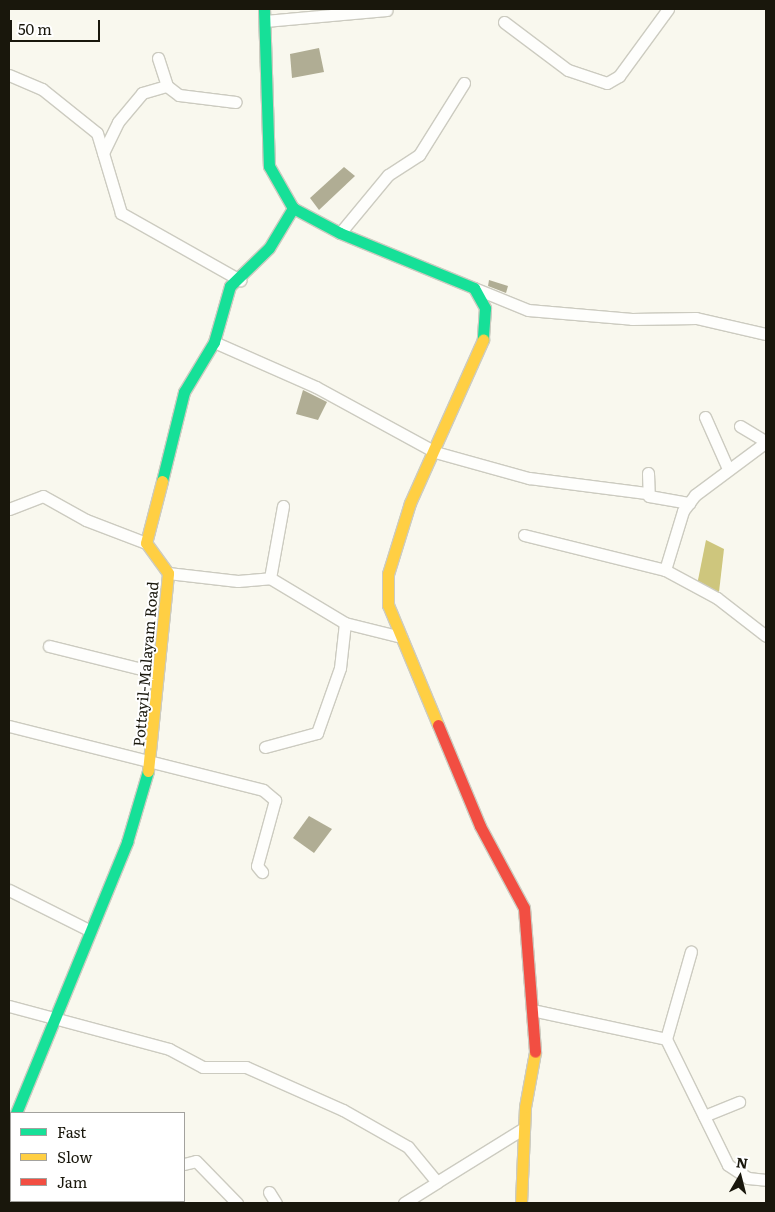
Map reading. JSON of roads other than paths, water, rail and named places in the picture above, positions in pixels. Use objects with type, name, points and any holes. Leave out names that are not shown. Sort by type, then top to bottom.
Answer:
[{"type":"street","points":[[264,9],[270,166],[293,208],[340,233],[528,310],[632,320],[696,318],[766,334]]},
{"type":"street","points":[[504,22],[568,70],[607,83],[619,76],[668,9]]},
{"type":"street","points":[[265,21],[387,10]]},
{"type":"street","points":[[158,58],[167,86],[179,95],[236,102]]},
{"type":"street","points":[[9,75],[42,89],[97,133],[121,213],[240,280]]},
{"type":"street","points":[[340,233],[388,175],[419,155],[464,84]]},
{"type":"street","points":[[103,154],[118,122],[142,93],[167,86]]},
{"type":"street","points":[[9,509],[43,496],[86,520],[146,543],[184,392],[214,342],[230,286],[240,280],[269,248],[293,208]]},
{"type":"street","points":[[474,288],[485,308],[484,338],[410,503],[388,574],[388,605],[480,826],[524,908],[536,1046],[524,1128],[521,1203]]},
{"type":"street","points":[[214,342],[316,387],[434,452],[529,478],[646,493],[689,503]]},
{"type":"street","points":[[705,417],[728,469]]},
{"type":"street","points":[[665,570],[689,503],[728,469],[742,463],[765,441],[740,426]]},
{"type":"street","points":[[646,493],[648,472]]},
{"type":"street","points":[[270,578],[283,506]]},
{"type":"street","points":[[524,535],[665,570],[717,598],[766,636]]},
{"type":"street","name":"Pottayil-Malayam Road","points":[[16,1112],[89,930],[127,842],[151,761],[157,674],[168,573],[146,543]]},
{"type":"street","points":[[168,573],[238,581],[270,578],[345,623],[401,637]]},
{"type":"street","points":[[266,747],[317,733],[340,668],[345,623]]},
{"type":"street","points":[[49,646],[157,674]]},
{"type":"street","points":[[9,726],[263,790],[275,800],[257,866],[262,872]]},
{"type":"street","points":[[9,890],[89,930]]},
{"type":"street","points":[[691,951],[666,1039],[728,1164],[748,1178],[766,1180]]},
{"type":"street","points":[[9,1006],[55,1015],[169,1049],[203,1067],[246,1067],[343,1110],[408,1147],[437,1182]]},
{"type":"street","points":[[532,1010],[666,1039]]},
{"type":"street","points":[[704,1116],[739,1102]]},
{"type":"street","points":[[404,1203],[524,1128]]},
{"type":"street","points":[[185,1164],[196,1161],[237,1203]]},
{"type":"street","points":[[269,1192],[276,1203]]}]
